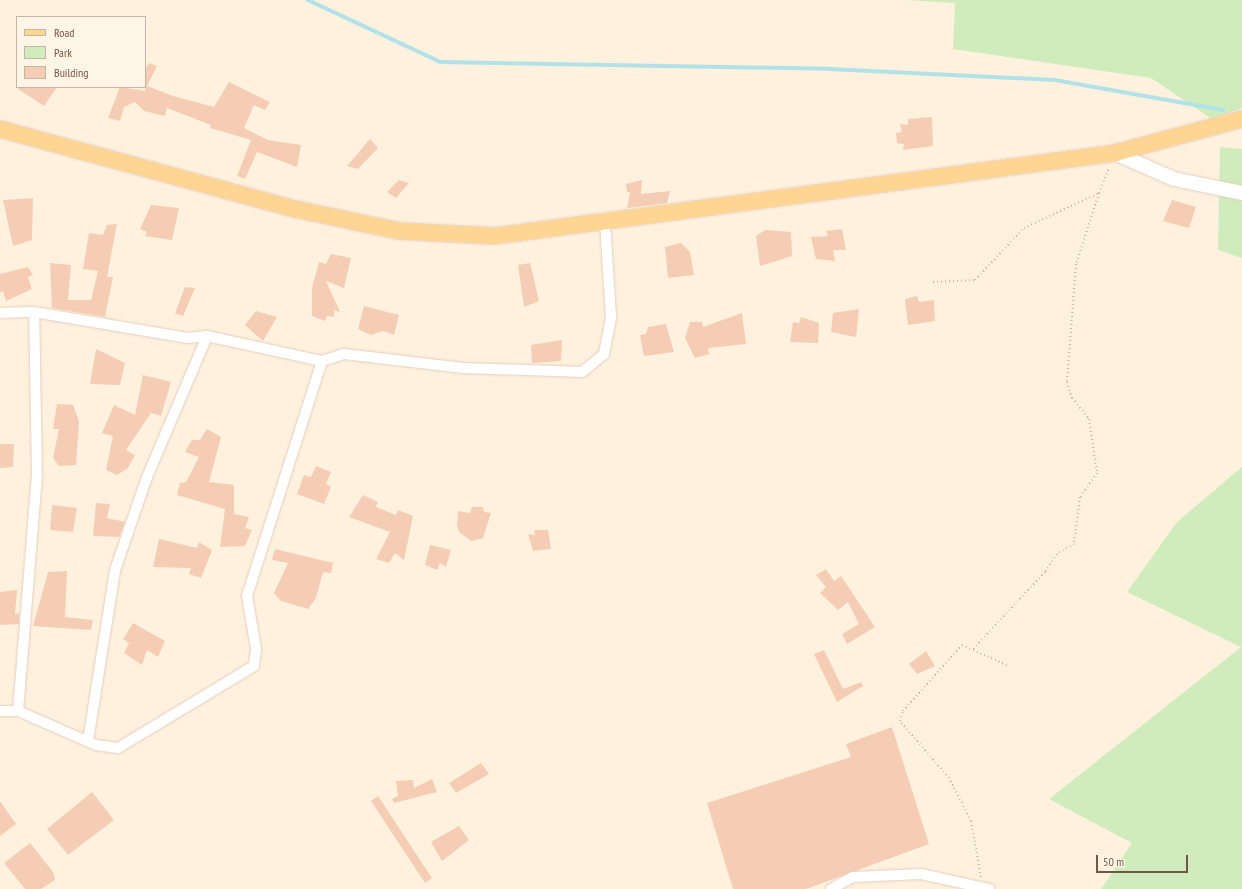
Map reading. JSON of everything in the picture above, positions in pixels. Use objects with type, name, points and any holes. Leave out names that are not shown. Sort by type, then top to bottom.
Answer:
[{"type":"main road","points":[[0,129],[288,207],[399,231],[495,236],[1115,153],[1242,119]]},
{"type":"main road","points":[[1115,153],[1174,179],[1242,192]]},
{"type":"street","points":[[0,313],[34,312],[188,338],[207,336],[322,361],[344,354],[463,368],[582,372],[604,354],[611,317],[605,222]]},
{"type":"street","points":[[18,711],[37,476],[34,312]]},
{"type":"street","points":[[88,741],[115,570],[147,477],[207,336]]},
{"type":"street","points":[[0,711],[18,711],[88,741],[118,748],[254,666],[256,649],[247,596],[322,361]]},
{"type":"street","points":[[831,889],[853,877],[913,874],[986,888]]},
{"type":"path","points":[[972,650],[1045,572],[1057,554],[1074,544],[1080,497],[1097,473],[1089,419],[1072,398],[1068,382],[1076,264],[1099,193],[1115,153]]},
{"type":"path","points":[[933,282],[976,280],[1024,228],[1099,193]]},
{"type":"path","points":[[986,888],[970,821],[949,778],[900,721],[903,711],[962,645],[1009,666]]},
{"type":"green space","points":[[906,0],[1242,0],[1242,108],[1212,119],[1151,78],[953,49],[955,3]]},
{"type":"green space","points":[[1220,147],[1242,149],[1242,258],[1218,250]]},
{"type":"green space","points":[[1242,467],[1242,889],[1101,889],[1132,843],[1049,799],[1241,647],[1127,592],[1177,522]]},
{"type":"building","points":[[149,63],[157,66],[147,86],[173,96],[214,107],[229,82],[270,102],[265,110],[254,105],[244,128],[268,140],[301,145],[297,167],[257,152],[245,179],[237,176],[251,140],[210,128],[211,125],[167,108],[165,116],[144,111],[135,102],[124,107],[120,121],[108,118],[120,88],[145,91],[146,68]]},
{"type":"building","points":[[17,88],[56,88],[44,106]]},
{"type":"building","points":[[932,117],[933,146],[903,150],[904,144],[897,143],[896,133],[902,132],[900,124],[908,125],[908,119]]},
{"type":"building","points":[[370,139],[378,148],[358,169],[347,166]]},
{"type":"building","points":[[399,180],[409,183],[396,198],[387,192]]},
{"type":"building","points":[[642,180],[641,194],[670,191],[667,203],[627,208],[630,192],[627,192],[626,184]]},
{"type":"building","points":[[33,198],[32,240],[13,246],[3,200]]},
{"type":"building","points":[[1172,200],[1196,207],[1189,228],[1163,221]]},
{"type":"building","points":[[151,205],[179,208],[172,240],[145,236],[147,232],[140,229]]},
{"type":"building","points":[[117,224],[107,277],[113,277],[105,317],[52,308],[50,263],[71,265],[68,300],[91,300],[98,271],[83,269],[89,233],[103,235],[107,225]]},
{"type":"building","points":[[842,229],[846,250],[833,250],[835,261],[816,259],[811,237],[828,236],[826,231]]},
{"type":"building","points":[[765,230],[791,232],[792,256],[760,266],[756,236]]},
{"type":"building","points":[[681,243],[690,252],[694,275],[668,278],[665,247]]},
{"type":"building","points":[[331,254],[351,258],[344,288],[326,281],[340,312],[334,310],[334,317],[327,316],[325,321],[312,316],[312,288],[319,262],[326,264]]},
{"type":"building","points":[[530,263],[539,301],[524,307],[518,265]]},
{"type":"building","points":[[28,267],[33,275],[28,277],[32,289],[6,301],[3,291],[0,293],[0,274]]},
{"type":"building","points":[[185,287],[195,288],[183,316],[175,313]]},
{"type":"building","points":[[917,296],[919,302],[934,300],[935,321],[908,325],[905,299]]},
{"type":"building","points":[[364,306],[399,315],[394,335],[383,331],[371,335],[358,329]]},
{"type":"building","points":[[859,309],[856,337],[831,332],[833,313]]},
{"type":"building","points":[[256,311],[277,317],[263,341],[245,325]]},
{"type":"building","points":[[742,313],[746,344],[708,348],[709,354],[695,358],[685,338],[690,322],[702,322],[703,327]]},
{"type":"building","points":[[801,317],[819,323],[818,343],[790,342],[793,322],[799,323]]},
{"type":"building","points":[[666,324],[674,352],[644,356],[640,335],[646,334],[648,327]]},
{"type":"building","points":[[562,340],[561,361],[532,363],[531,345]]},
{"type":"building","points":[[96,349],[125,363],[120,385],[90,384]]},
{"type":"building","points":[[143,375],[171,382],[161,416],[151,413],[126,450],[135,455],[128,468],[117,475],[106,470],[113,436],[102,433],[114,405],[135,415]]},
{"type":"building","points":[[57,404],[73,405],[79,421],[76,465],[59,466],[53,458],[59,429],[53,429]]},
{"type":"building","points":[[207,429],[221,437],[209,482],[234,485],[234,514],[249,517],[245,528],[252,530],[245,546],[220,547],[225,509],[177,495],[180,483],[186,482],[199,457],[185,452],[192,440],[200,440]]},
{"type":"building","points":[[0,444],[14,444],[13,467],[0,468]]},
{"type":"building","points":[[316,466],[331,472],[326,484],[331,487],[324,504],[297,494],[304,475],[311,477]]},
{"type":"building","points":[[363,495],[378,502],[376,507],[396,515],[398,510],[413,516],[404,560],[395,553],[389,563],[376,559],[390,532],[349,517]]},
{"type":"building","points":[[96,503],[110,504],[107,518],[125,522],[119,537],[93,536]]},
{"type":"building","points":[[52,505],[77,508],[73,532],[50,530]]},
{"type":"building","points":[[472,507],[483,507],[484,512],[491,513],[483,538],[471,541],[459,532],[457,525],[458,511],[470,513]]},
{"type":"building","points":[[534,530],[548,530],[551,549],[533,551],[528,534],[535,535]]},
{"type":"building","points":[[159,539],[197,548],[199,542],[212,550],[201,578],[189,574],[191,568],[153,567]]},
{"type":"building","points":[[430,545],[451,550],[446,567],[440,563],[437,570],[425,565]]},
{"type":"building","points":[[275,549],[333,563],[331,573],[323,572],[316,598],[308,609],[281,601],[274,593],[288,563],[272,560]]},
{"type":"building","points":[[826,569],[834,581],[841,576],[875,627],[847,644],[842,634],[859,624],[848,602],[838,610],[820,593],[826,587],[816,575]]},
{"type":"building","points":[[67,571],[65,617],[93,620],[91,630],[33,626],[48,572]]},
{"type":"building","points":[[17,590],[15,614],[19,613],[19,624],[0,625],[0,592]]},
{"type":"building","points":[[133,623],[165,641],[158,657],[147,650],[142,665],[124,653],[129,643],[123,639]]},
{"type":"building","points":[[824,650],[843,689],[861,682],[863,686],[837,702],[814,654]]},
{"type":"building","points":[[926,651],[935,666],[917,674],[909,664]]},
{"type":"building","points":[[892,727],[929,844],[806,889],[733,889],[707,803],[851,757],[846,744]]},
{"type":"building","points":[[481,763],[489,774],[456,793],[449,783]]},
{"type":"building","points":[[432,779],[437,792],[394,803],[392,799],[398,796],[396,781],[413,780],[414,788]]},
{"type":"building","points":[[92,792],[114,820],[68,855],[47,829]]},
{"type":"building","points":[[378,796],[432,878],[425,883],[371,801]]},
{"type":"building","points":[[0,801],[16,824],[0,836]]},
{"type":"building","points":[[459,826],[469,840],[442,861],[431,842]]},
{"type":"building","points":[[30,843],[53,872],[55,880],[41,889],[25,889],[4,863]]},
{"type":"waterway","points":[[308,0],[441,62],[830,69],[1055,80],[1223,110]]}]
